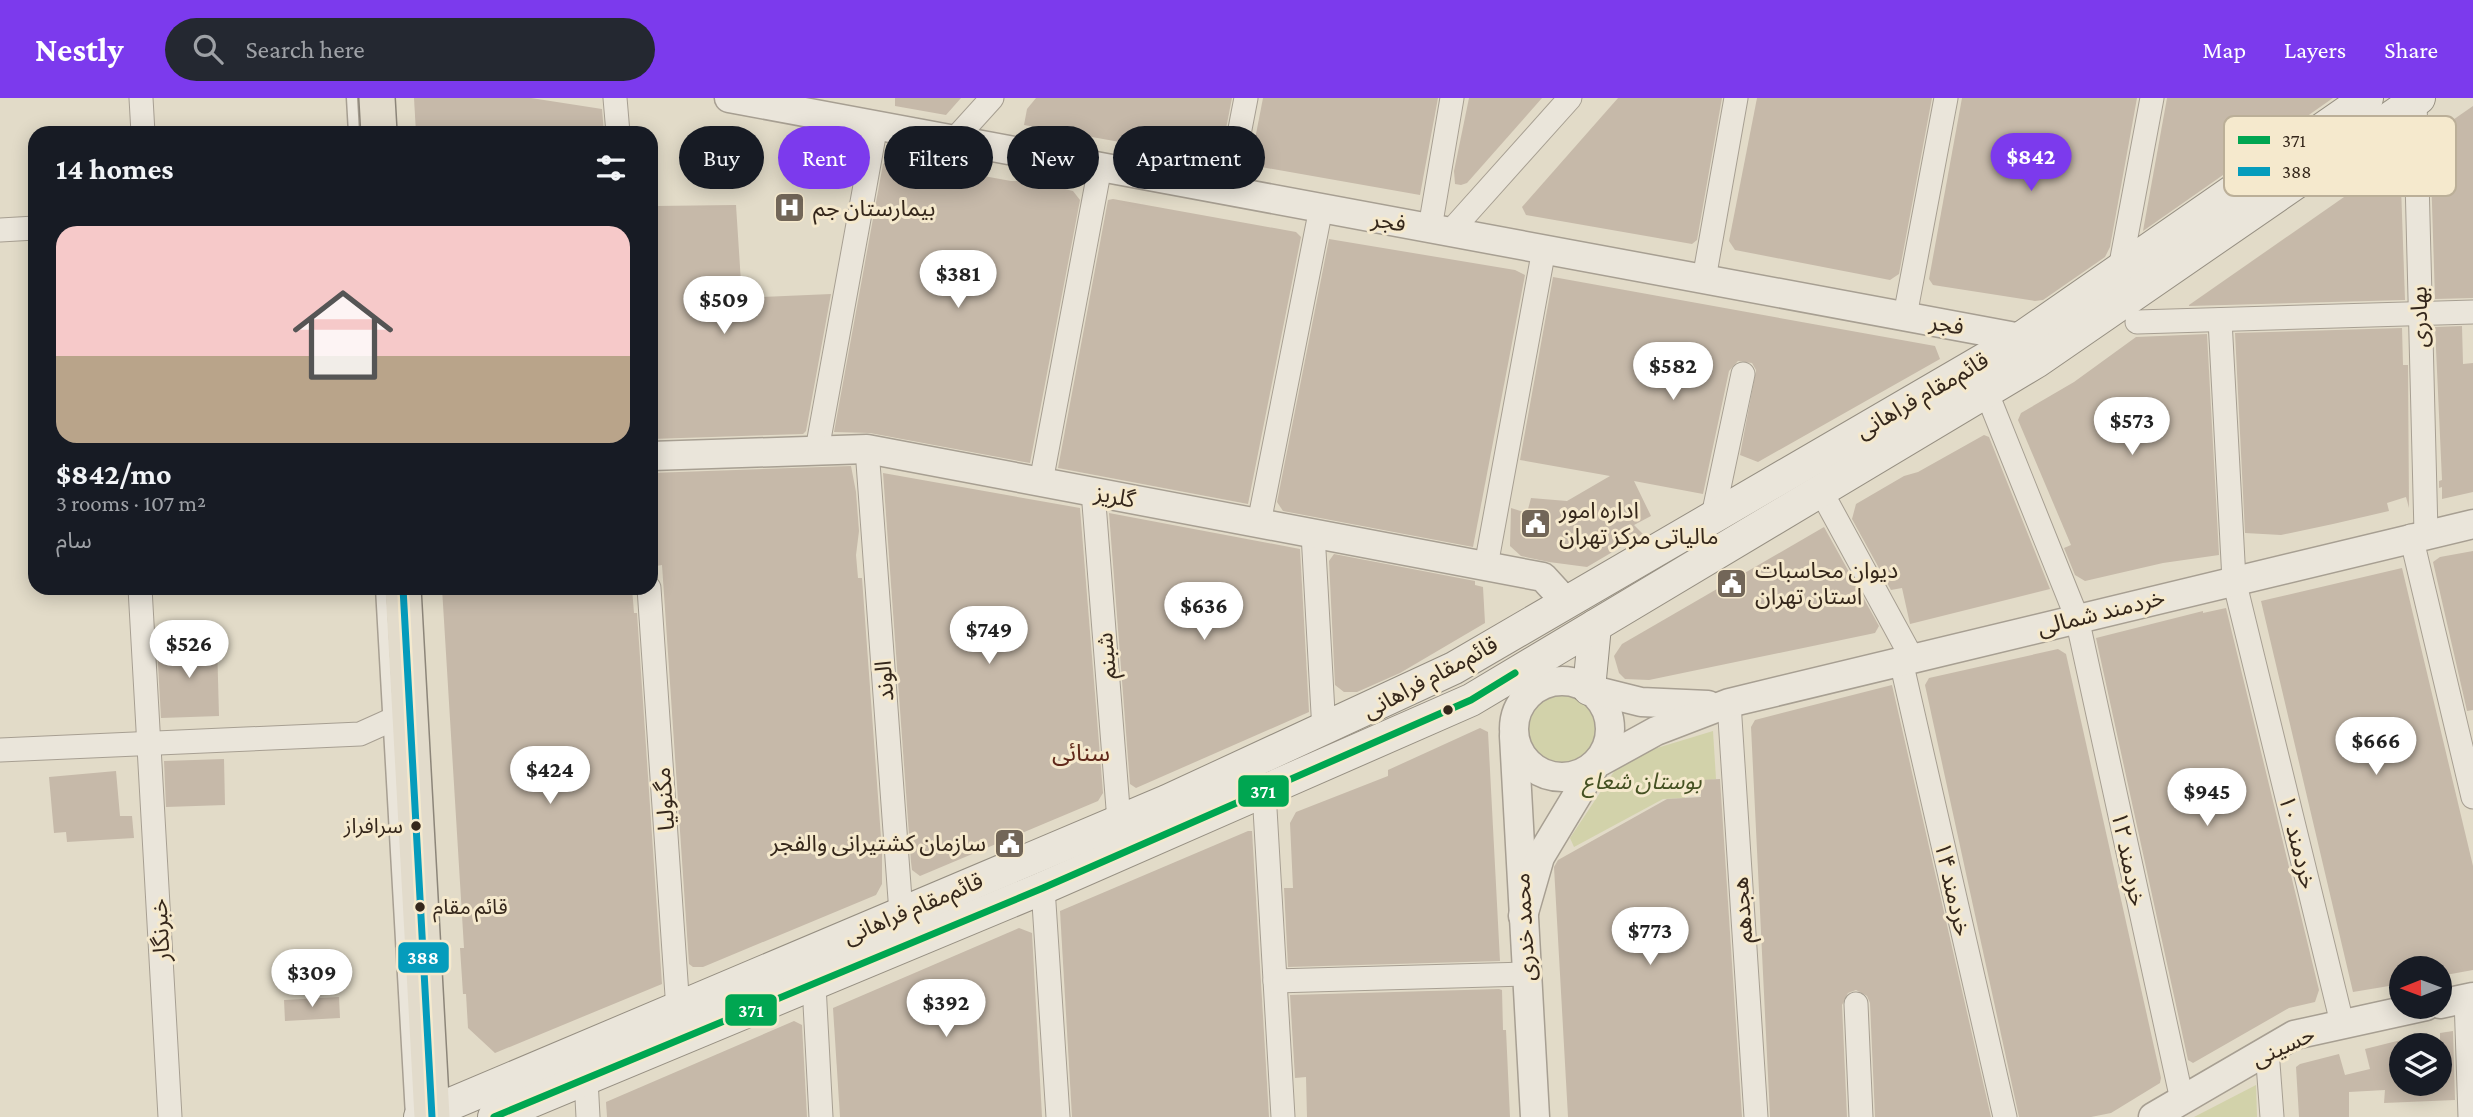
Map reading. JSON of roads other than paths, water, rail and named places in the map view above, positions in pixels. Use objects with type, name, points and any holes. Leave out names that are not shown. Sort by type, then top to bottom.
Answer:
[{"type":"main road","points":[[377,98],[379,126]]},
{"type":"main road","name":"قائم‌مقام فراهانی","points":[[2341,116],[2367,98]]},
{"type":"main road","name":"قائم‌مقام فراهانی","points":[[2391,116],[2417,99]]},
{"type":"main road","name":"قائم‌مقام فراهانی","points":[[494,1117],[1043,888],[1471,700],[1822,493],[1986,391],[2120,269],[2225,196]]},
{"type":"main road","name":"قائم‌مقام فراهانی","points":[[424,1116],[1119,821],[1324,731],[1454,668],[1713,516],[2029,350],[2267,196]]},
{"type":"main road","points":[[403,595],[399,712],[424,1116]]},
{"type":"main road","points":[[1589,690],[1595,626]]},
{"type":"main road","points":[[1500,640],[1515,673]]},
{"type":"street","points":[[141,98],[143,126]]},
{"type":"street","points":[[615,98],[617,126]]},
{"type":"street","name":"فجر","points":[[729,98],[884,127]]},
{"type":"street","points":[[967,126],[992,98]]},
{"type":"street","points":[[1228,191],[1246,98]]},
{"type":"street","points":[[1440,230],[1452,98]]},
{"type":"street","points":[[1440,230],[1570,98]]},
{"type":"street","points":[[1704,279],[1736,98]]},
{"type":"street","points":[[1905,316],[1945,98]]},
{"type":"street","points":[[2120,269],[2152,98]]},
{"type":"street","points":[[817,450],[876,125]]},
{"type":"street","name":"فجر","points":[[993,147],[1905,316],[2029,350]]},
{"type":"street","points":[[1041,482],[1100,167]]},
{"type":"street","name":"بهادری","points":[[2418,196],[2418,535],[2473,797]]},
{"type":"street","points":[[1259,523],[1321,208]]},
{"type":"street","points":[[0,230],[28,228]]},
{"type":"street","points":[[1486,566],[1544,249]]},
{"type":"street","points":[[2137,322],[2473,312]]},
{"type":"street","name":"خردمند ۱۰","points":[[2220,320],[2234,580],[2342,1023]]},
{"type":"street","points":[[1713,516],[1743,374]]},
{"type":"street","name":"خردمند ۱۲","points":[[1986,391],[2077,618],[2182,1100]]},
{"type":"street","name":"گلریز","points":[[658,456],[867,449],[1543,577],[1565,601]]},
{"type":"street","name":"الوند","points":[[867,449],[901,913]]},
{"type":"street","name":"شبنم","points":[[1093,491],[1119,821]]},
{"type":"street","name":"خردمند ۱۴","points":[[1822,493],[1906,659],[2005,1117]]},
{"type":"street","name":"خردمند شمالی","points":[[1596,764],[1656,731],[1728,703],[2418,535],[2473,524]]},
{"type":"street","points":[[1313,533],[1324,731]]},
{"type":"street","name":"خبرنگار","points":[[141,595],[170,1117]]},
{"type":"street","name":"مگنولیا","points":[[649,595],[678,1010]]},
{"type":"street","name":"محمد خدری","points":[[1515,673],[1514,728],[1535,1117]]},
{"type":"street","points":[[1523,916],[1540,857],[1604,752],[1610,725],[1606,711],[1589,690],[1564,681],[1537,687],[1519,706],[1514,728],[1518,751],[1527,763],[1546,775],[1569,778],[1596,764]]},
{"type":"street","name":"خردمند شمالی","points":[[1589,690],[1626,700],[1655,703],[1728,703]]},
{"type":"street","name":"هجدهم","points":[[1728,703],[1756,1117]]},
{"type":"street","points":[[0,750],[360,734],[399,712]]},
{"type":"street","points":[[1264,792],[1283,1117]]},
{"type":"street","points":[[1043,888],[1058,1117]]},
{"type":"street","points":[[1275,981],[1527,974]]},
{"type":"street","points":[[814,985],[821,1117]]},
{"type":"street","points":[[2460,1000],[2470,1117]]},
{"type":"street","points":[[1856,1004],[1861,1117]]},
{"type":"street","name":"حسینی","points":[[2153,1117],[2301,1033],[2389,1013]]},
{"type":"street","points":[[2267,1050],[2272,1117]]},
{"type":"street","points":[[586,1080],[589,1117]]},
{"type":"lane","points":[[352,98],[354,126]]},
{"type":"lane","points":[[382,595],[399,712]]},
{"type":"place","name":"بیمارستان جم","points":[[790,208]]},
{"type":"place","name":"اداره امور مالیاتی مرکز تهران","points":[[1536,523]]},
{"type":"place","name":"دیوان محاسبات استان تهران","points":[[1732,583]]},
{"type":"place","name":"سرافراز","points":[[416,826]]},
{"type":"place","name":"سازمان کشتیرانی والفجر","points":[[1009,843]]},
{"type":"place","name":"قائم مقام","points":[[420,907]]},
{"type":"district","name":"سنائی","points":[[1081,752]]},
{"type":"park label","name":"بوستان شعاع","points":[[1642,781]]}]
